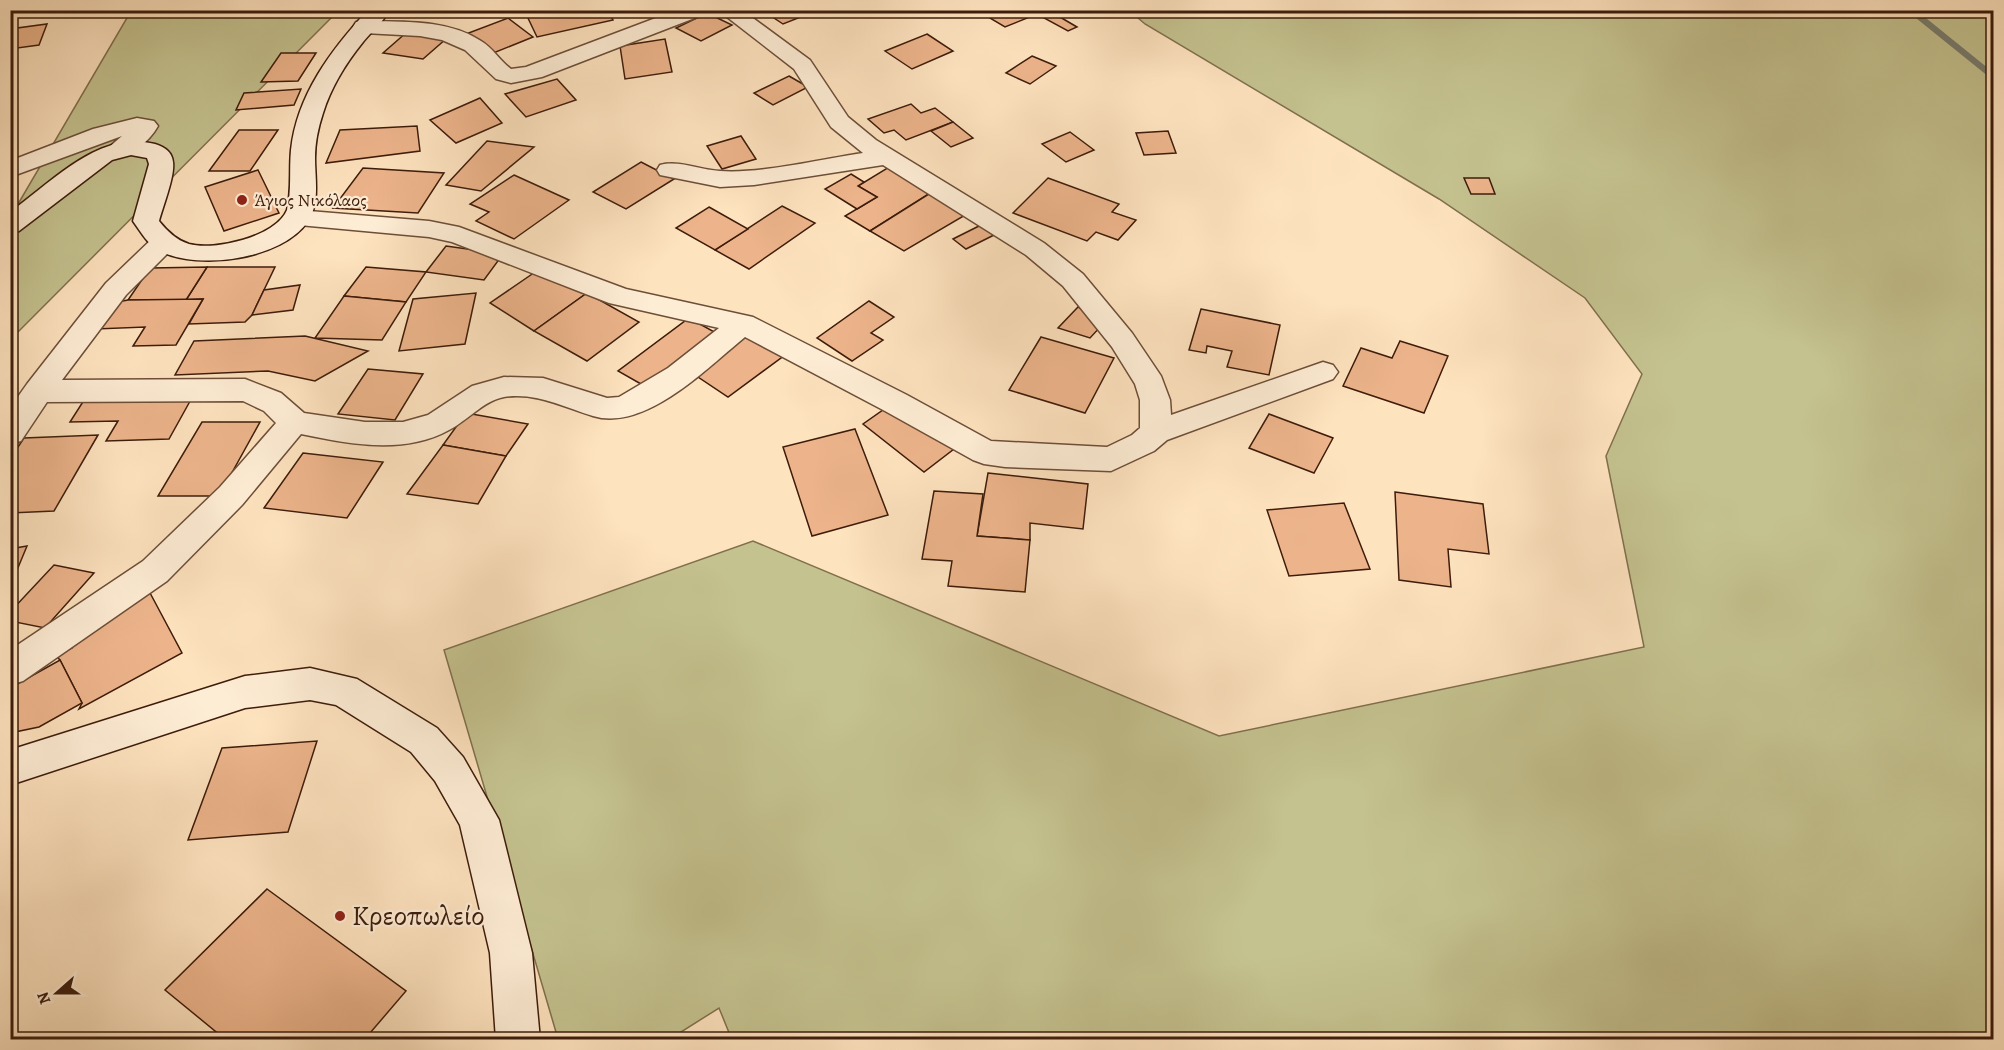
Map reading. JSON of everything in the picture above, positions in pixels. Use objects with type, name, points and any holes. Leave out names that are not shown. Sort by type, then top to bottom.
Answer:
[{"type":"street","points":[[120,148],[150,149],[158,154],[161,164],[146,221],[151,231],[176,249],[215,255],[268,240],[287,228],[297,218],[302,196],[302,159],[306,125],[339,57],[372,19],[458,38],[482,52],[502,74],[513,77],[534,72],[698,10]]},
{"type":"street","points":[[728,10],[802,65],[839,122],[867,146],[986,217],[1035,249],[1073,280],[1122,340],[1150,383],[1155,400],[1156,432]]},
{"type":"street","points":[[10,170],[117,129],[138,124],[146,126],[142,133],[120,148],[103,155],[10,225]]},
{"type":"street","points":[[669,170],[720,179],[754,177],[887,158]]},
{"type":"street","points":[[297,218],[429,229],[459,236],[619,297],[743,324],[896,403],[984,452],[1005,455],[1111,459],[1143,443],[1156,432],[1323,372]]},
{"type":"street","points":[[10,433],[38,391],[116,289],[164,242]]},
{"type":"street","points":[[38,391],[245,390],[260,395],[295,421],[365,434],[411,433],[447,419],[475,396],[490,390],[523,386],[556,390],[609,409],[622,409],[644,399],[743,324]]},
{"type":"street","points":[[10,670],[155,571],[231,496],[295,421]]},
{"type":"street","points":[[10,768],[244,692],[310,684],[344,690],[424,740],[449,769],[479,820],[512,953],[518,1040]]},
{"type":"shaded area","points":[[131,11],[338,11],[11,339],[11,216]]},
{"type":"shaded area","points":[[1130,11],[1993,11],[1993,1039],[732,1040],[719,1008],[670,1039],[558,1039],[444,650],[753,541],[1219,736],[1644,647],[1606,456],[1642,374],[1585,298],[1439,199],[1145,24]]},
{"type":"building","points":[[10,10],[30,10],[27,15],[10,17]]},
{"type":"building","points":[[552,10],[608,10],[613,20],[537,37],[527,16]]},
{"type":"building","points":[[762,10],[816,10],[816,11],[783,24]]},
{"type":"building","points":[[1048,10],[1077,27],[1068,31],[1037,14],[1005,27],[978,11]]},
{"type":"building","points":[[707,13],[732,25],[701,41],[676,28]]},
{"type":"building","points":[[508,18],[533,37],[491,54],[466,34]]},
{"type":"building","points":[[47,24],[39,45],[10,49],[10,29]]},
{"type":"building","points":[[407,32],[447,38],[423,59],[383,53]]},
{"type":"building","points":[[927,34],[953,51],[912,69],[885,51]]},
{"type":"building","points":[[665,39],[672,72],[625,79],[620,46]]},
{"type":"building","points":[[281,53],[316,53],[298,81],[261,82]]},
{"type":"building","points":[[1032,56],[1056,66],[1030,84],[1006,73]]},
{"type":"building","points":[[789,76],[808,87],[773,105],[754,93]]},
{"type":"building","points":[[557,79],[576,100],[526,117],[505,94]]},
{"type":"building","points":[[301,89],[294,105],[236,110],[244,93]]},
{"type":"building","points":[[480,98],[502,123],[456,143],[430,120]]},
{"type":"building","points":[[911,104],[921,113],[935,108],[953,122],[906,140],[894,130],[884,133],[868,119]]},
{"type":"building","points":[[953,122],[973,138],[951,147],[931,131]]},
{"type":"building","points":[[417,126],[420,151],[326,163],[340,130]]},
{"type":"building","points":[[239,130],[278,130],[250,171],[209,171]]},
{"type":"building","points":[[1168,131],[1176,153],[1144,155],[1136,133]]},
{"type":"building","points":[[1070,132],[1094,150],[1066,162],[1042,144]]},
{"type":"building","points":[[741,136],[756,159],[722,169],[707,146]]},
{"type":"building","points":[[487,141],[534,147],[481,191],[446,185]]},
{"type":"building","points":[[641,162],[674,179],[626,209],[593,192]]},
{"type":"building","points":[[889,167],[932,192],[870,231],[845,216],[877,197],[858,186]]},
{"type":"building","points":[[363,168],[444,173],[418,213],[333,208]]},
{"type":"building","name":"Άγιος Νικόλαος","points":[[258,170],[279,213],[224,231],[205,187]]},
{"type":"building","points":[[851,174],[864,182],[858,186],[877,197],[857,209],[825,189]]},
{"type":"building","points":[[514,175],[569,200],[514,239],[476,221],[489,212],[470,204]]},
{"type":"building","points":[[1048,178],[1119,204],[1112,212],[1136,220],[1118,240],[1096,232],[1087,241],[1013,213]]},
{"type":"building","points":[[1464,178],[1489,178],[1495,194],[1471,194]]},
{"type":"building","points":[[932,192],[967,214],[904,251],[870,231]]},
{"type":"building","points":[[782,206],[815,223],[749,269],[715,250]]},
{"type":"building","points":[[709,207],[748,229],[715,250],[676,228]]},
{"type":"building","points":[[983,224],[996,234],[966,249],[953,239]]},
{"type":"building","points":[[446,246],[503,254],[484,280],[426,272]]},
{"type":"building","points":[[207,267],[275,267],[252,315],[245,322],[189,324],[203,299],[186,300]]},
{"type":"building","points":[[207,267],[186,300],[128,300],[150,268]]},
{"type":"building","points":[[366,267],[426,272],[406,302],[344,296]]},
{"type":"building","points":[[538,270],[587,293],[534,331],[490,303]]},
{"type":"building","points":[[300,285],[293,310],[252,315],[264,290]]},
{"type":"building","points":[[476,293],[465,344],[399,351],[413,299]]},
{"type":"building","points":[[587,293],[639,322],[587,361],[534,331]]},
{"type":"building","points":[[344,296],[406,302],[382,340],[315,338]]},
{"type":"building","points":[[203,299],[176,345],[133,346],[145,327],[96,329],[112,303],[128,300]]},
{"type":"building","points":[[869,301],[894,317],[871,333],[883,340],[852,361],[817,338]]},
{"type":"building","points":[[1078,307],[1103,324],[1090,338],[1058,328]]},
{"type":"building","points":[[1201,309],[1280,325],[1269,375],[1227,367],[1232,351],[1207,346],[1206,353],[1189,350]]},
{"type":"building","points":[[689,318],[718,334],[648,388],[618,371]]},
{"type":"building","points":[[748,332],[785,355],[728,397],[692,373]]},
{"type":"building","points":[[305,336],[368,351],[315,381],[268,371],[175,375],[194,341]]},
{"type":"building","points":[[1041,337],[1114,358],[1085,413],[1009,390]]},
{"type":"building","points":[[1400,341],[1448,356],[1424,413],[1343,386],[1361,348],[1392,358]]},
{"type":"building","points":[[368,369],[423,374],[395,420],[338,414]]},
{"type":"building","points":[[194,394],[169,439],[106,441],[118,421],[70,422],[86,397]]},
{"type":"building","points":[[893,403],[954,449],[924,472],[863,424]]},
{"type":"building","points":[[466,413],[528,424],[506,456],[443,445]]},
{"type":"building","points":[[1269,414],[1333,438],[1314,473],[1249,448]]},
{"type":"building","points":[[202,422],[260,422],[219,496],[158,496]]},
{"type":"building","points":[[855,429],[888,515],[812,536],[783,447]]},
{"type":"building","points":[[98,435],[54,511],[10,513],[10,459],[24,438]]},
{"type":"building","points":[[443,445],[506,456],[478,504],[407,494]]},
{"type":"building","points":[[303,453],[383,462],[347,518],[264,508]]},
{"type":"building","points":[[988,473],[1088,484],[1083,529],[1030,523],[1030,540],[977,536]]},
{"type":"building","points":[[934,491],[983,494],[977,536],[1030,540],[1025,592],[948,586],[952,561],[922,559]]},
{"type":"building","points":[[1395,492],[1483,504],[1489,554],[1448,549],[1451,587],[1399,580]]},
{"type":"building","points":[[1344,503],[1370,569],[1289,576],[1267,510]]},
{"type":"building","points":[[27,546],[10,587],[10,549]]},
{"type":"building","points":[[54,565],[94,573],[45,628],[10,621],[10,612]]},
{"type":"building","points":[[149,591],[182,653],[79,709],[82,703],[56,656],[72,648],[66,634]]},
{"type":"building","points":[[60,660],[82,703],[39,727],[10,733],[10,688]]},
{"type":"building","points":[[317,741],[288,832],[188,840],[222,748]]},
{"type":"building","points":[[267,889],[406,991],[364,1040],[226,1040],[165,990]]},
{"type":"waterway","points":[[1910,10],[1994,78]]},
{"type":"place","name":"Άγιος Νικόλαος","points":[[242,200]]},
{"type":"place","name":"Κρεοπωλείο","points":[[340,916]]}]
